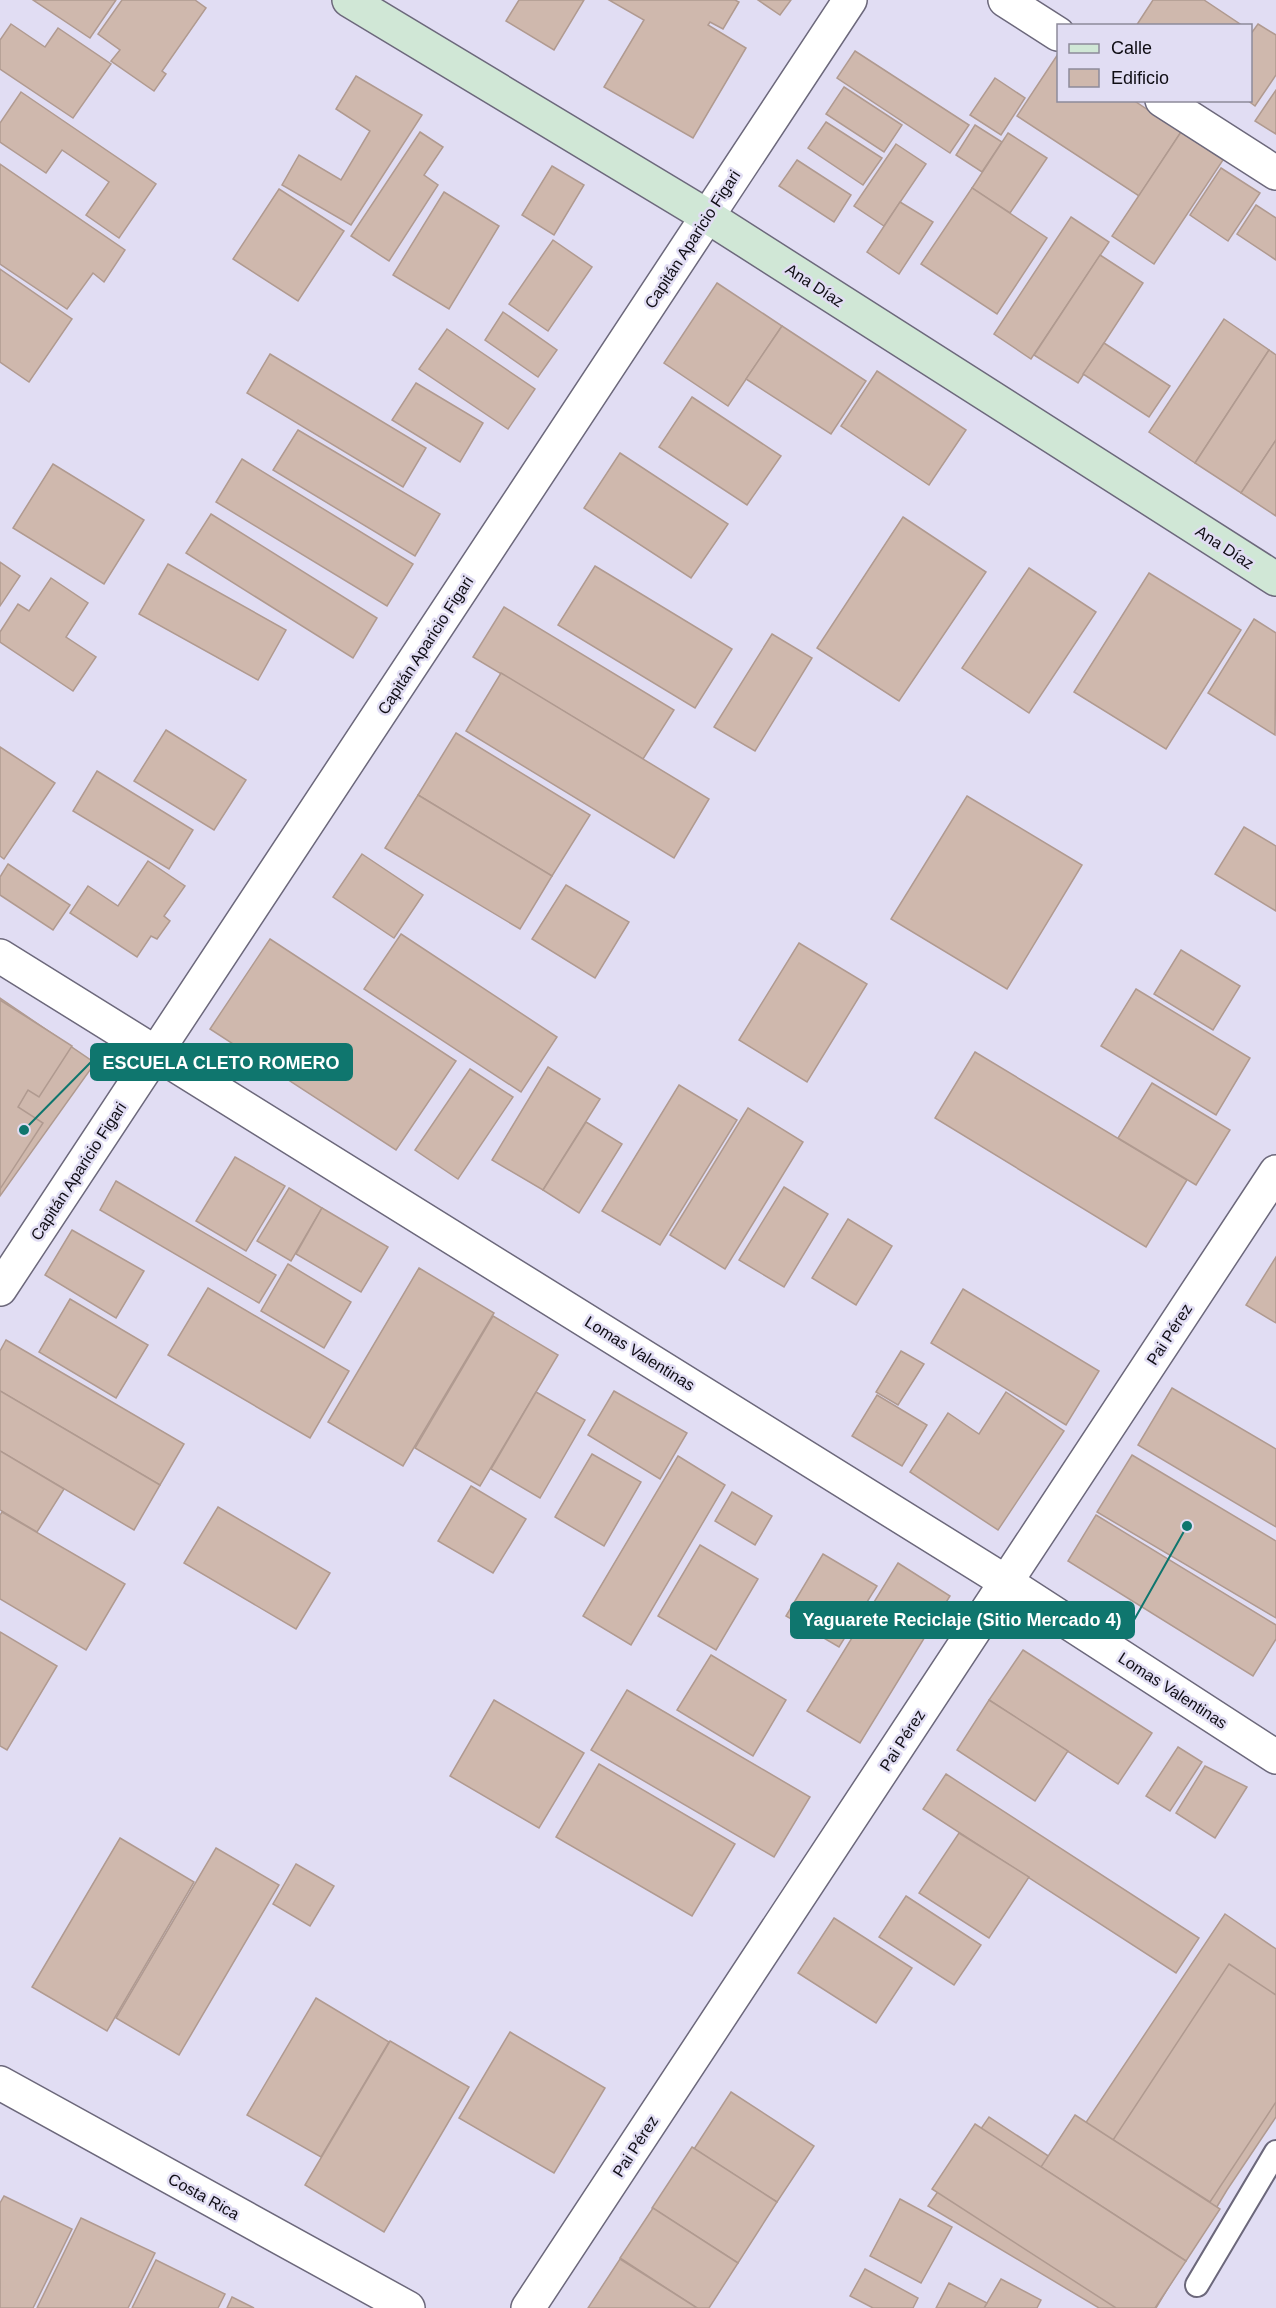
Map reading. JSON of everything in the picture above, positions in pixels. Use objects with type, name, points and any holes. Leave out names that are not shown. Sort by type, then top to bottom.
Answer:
[{"type":"main road","name":"Ana Díaz","points":[[349,0],[707,216],[1276,579]]},
{"type":"street","name":"Capitán Aparicio Figari","points":[[0,1289],[850,0]]},
{"type":"street","points":[[1005,0],[1057,33]]},
{"type":"street","points":[[1165,102],[1276,173]]},
{"type":"street","name":"Lomas Valentinas","points":[[0,956],[1006,1582],[1276,1757]]},
{"type":"street","name":"Pai Pérez","points":[[528,2308],[1276,1172]]},
{"type":"street","name":"Costa Rica","points":[[0,2083],[408,2308]]},
{"type":"lane","points":[[1197,2285],[1276,2152]]},
{"type":"building","points":[[33,0],[116,0],[90,38]]},
{"type":"building","points":[[122,0],[195,0],[206,8],[162,71],[166,74],[154,91],[111,61],[120,50],[98,34]]},
{"type":"building","points":[[519,0],[584,0],[554,50],[506,21]]},
{"type":"building","points":[[609,0],[735,0],[739,2],[723,29],[710,22],[708,25],[746,48],[693,138],[604,87],[644,20]]},
{"type":"building","points":[[758,0],[791,0],[780,15]]},
{"type":"building","points":[[1153,0],[1204,0],[1240,24],[1137,24]]},
{"type":"building","points":[[11,24],[45,47],[58,28],[111,64],[73,118],[0,69],[0,40]]},
{"type":"building","points":[[1258,24],[1276,35],[1276,75],[1255,106],[1250,102],[1252,102],[1252,32]]},
{"type":"building","points":[[855,51],[969,125],[950,153],[837,78]]},
{"type":"building","points":[[1057,56],[1057,102],[1136,102],[1181,132],[1139,196],[1017,116]]},
{"type":"building","points":[[356,76],[422,115],[351,225],[282,185],[299,155],[341,180],[370,131],[336,109]]},
{"type":"building","points":[[995,78],[1025,98],[1001,135],[970,115]]},
{"type":"building","points":[[844,87],[902,125],[884,152],[826,114]]},
{"type":"building","points":[[1276,90],[1276,134],[1255,121]]},
{"type":"building","points":[[21,92],[156,184],[119,238],[86,215],[109,182],[62,150],[46,173],[0,142],[0,123]]},
{"type":"building","points":[[826,122],[882,158],[863,185],[808,148]]},
{"type":"building","points":[[975,125],[1002,142],[982,172],[956,155]]},
{"type":"building","points":[[420,132],[443,147],[424,175],[438,185],[389,261],[351,236]]},
{"type":"building","points":[[1181,132],[1223,160],[1154,264],[1112,236]]},
{"type":"building","points":[[1008,133],[1047,158],[1010,213],[972,188]]},
{"type":"building","points":[[896,144],[926,164],[884,226],[854,206]]},
{"type":"building","points":[[797,160],[851,195],[834,222],[779,186]]},
{"type":"building","points":[[0,164],[125,250],[104,282],[93,273],[67,309],[0,264]]},
{"type":"building","points":[[552,166],[584,185],[554,235],[522,215]]},
{"type":"building","points":[[1221,168],[1260,193],[1228,241],[1190,215]]},
{"type":"building","points":[[972,188],[1047,238],[997,314],[921,264]]},
{"type":"building","points":[[279,189],[344,231],[298,301],[233,259]]},
{"type":"building","points":[[444,192],[499,226],[449,309],[393,275]]},
{"type":"building","points":[[900,202],[933,222],[899,274],[867,252]]},
{"type":"building","points":[[1256,205],[1276,218],[1276,260],[1237,234]]},
{"type":"building","points":[[1071,217],[1109,242],[1031,359],[994,334]]},
{"type":"building","points":[[553,240],[592,267],[548,331],[509,304]]},
{"type":"building","points":[[1100,255],[1143,283],[1078,383],[1034,355]]},
{"type":"building","points":[[0,269],[72,319],[29,382],[0,362]]},
{"type":"building","points":[[717,283],[782,326],[728,406],[664,363]]},
{"type":"building","points":[[503,312],[557,350],[538,377],[485,340]]},
{"type":"building","points":[[1224,319],[1269,350],[1195,463],[1149,432]]},
{"type":"building","points":[[782,326],[866,381],[831,434],[746,379]]},
{"type":"building","points":[[447,329],[535,389],[508,429],[419,369]]},
{"type":"building","points":[[1104,343],[1170,386],[1149,417],[1083,374]]},
{"type":"building","points":[[1269,350],[1276,355],[1276,440],[1241,493],[1195,463]]},
{"type":"building","points":[[270,354],[426,448],[403,487],[247,393]]},
{"type":"building","points":[[877,371],[966,430],[929,485],[841,426]]},
{"type":"building","points":[[416,383],[483,423],[460,462],[392,420]]},
{"type":"building","points":[[692,397],[781,456],[747,505],[659,447]]},
{"type":"building","points":[[298,430],[440,514],[415,556],[273,470]]},
{"type":"building","points":[[1276,440],[1276,516],[1241,493]]},
{"type":"building","points":[[620,453],[728,524],[691,578],[584,508]]},
{"type":"building","points":[[242,459],[413,564],[387,606],[216,502]]},
{"type":"building","points":[[53,464],[144,520],[104,584],[13,528]]},
{"type":"building","points":[[211,514],[377,618],[353,658],[186,553]]},
{"type":"building","points":[[903,517],[986,572],[899,701],[817,648]]},
{"type":"building","points":[[0,562],[20,576],[0,606]]},
{"type":"building","points":[[168,564],[286,630],[258,680],[139,614]]},
{"type":"building","points":[[595,566],[732,649],[695,708],[558,625]]},
{"type":"building","points":[[1029,568],[1096,612],[1029,713],[962,668]]},
{"type":"building","points":[[1149,573],[1241,630],[1166,749],[1074,692]]},
{"type":"building","points":[[51,578],[88,603],[66,637],[96,657],[73,691],[0,642],[0,632],[18,604],[29,611]]},
{"type":"building","points":[[504,607],[674,710],[643,759],[473,657]]},
{"type":"building","points":[[1254,619],[1276,633],[1275,735],[1208,693]]},
{"type":"building","points":[[772,634],[812,658],[755,751],[714,727]]},
{"type":"building","points":[[501,673],[709,799],[674,858],[466,731]]},
{"type":"building","points":[[166,730],[246,780],[214,830],[134,781]]},
{"type":"building","points":[[456,733],[590,815],[552,876],[418,795]]},
{"type":"building","points":[[0,747],[55,783],[4,859],[0,856]]},
{"type":"building","points":[[97,771],[193,830],[169,869],[73,811]]},
{"type":"building","points":[[418,795],[552,876],[520,929],[385,848]]},
{"type":"building","points":[[967,796],[1082,865],[1007,989],[891,919]]},
{"type":"building","points":[[1244,827],[1276,846],[1276,911],[1215,874]]},
{"type":"building","points":[[362,854],[423,895],[394,938],[333,897]]},
{"type":"building","points":[[148,861],[185,886],[164,916],[170,921],[157,939],[151,936],[137,957],[70,913],[88,886],[118,906]]},
{"type":"building","points":[[8,864],[70,905],[53,930],[0,895],[0,877]]},
{"type":"building","points":[[566,885],[629,922],[595,978],[532,939]]},
{"type":"building","points":[[401,934],[557,1037],[521,1092],[364,989]]},
{"type":"building","points":[[270,939],[456,1061],[396,1150],[210,1029]]},
{"type":"building","points":[[799,943],[867,984],[807,1082],[739,1040]]},
{"type":"building","points":[[1181,950],[1240,986],[1213,1030],[1154,994]]},
{"type":"building","points":[[1136,989],[1250,1058],[1216,1115],[1101,1046]]},
{"type":"building","points":[[0,998],[95,1063],[0,1196]]},
{"type":"building","points":[[0,1000],[72,1046],[39,1097],[28,1090],[18,1107],[43,1123],[0,1189]]},
{"type":"building","points":[[975,1052],[1187,1180],[1146,1247],[935,1118]]},
{"type":"building","points":[[548,1067],[600,1099],[543,1190],[492,1160]]},
{"type":"building","points":[[470,1069],[513,1097],[458,1179],[415,1150]]},
{"type":"building","points":[[1152,1083],[1230,1130],[1196,1185],[1118,1138]]},
{"type":"building","points":[[679,1085],[737,1120],[660,1245],[602,1211]]},
{"type":"building","points":[[748,1108],[803,1142],[725,1269],[670,1235]]},
{"type":"building","points":[[586,1122],[622,1144],[579,1213],[543,1190]]},
{"type":"building","points":[[235,1157],[285,1186],[246,1251],[196,1221]]},
{"type":"building","points":[[116,1181],[276,1275],[259,1303],[100,1210]]},
{"type":"building","points":[[784,1187],[828,1214],[784,1287],[739,1260]]},
{"type":"building","points":[[289,1188],[322,1208],[291,1261],[257,1241]]},
{"type":"building","points":[[322,1208],[388,1247],[361,1292],[296,1254]]},
{"type":"building","points":[[848,1219],[892,1246],[856,1305],[812,1278]]},
{"type":"building","points":[[72,1230],[144,1271],[116,1318],[45,1275]]},
{"type":"building","points":[[1276,1257],[1276,1323],[1246,1305]]},
{"type":"building","points":[[288,1264],[351,1302],[324,1348],[261,1311]]},
{"type":"building","points":[[419,1268],[494,1313],[403,1466],[328,1422]]},
{"type":"building","points":[[208,1288],[349,1371],[310,1438],[168,1355]]},
{"type":"building","points":[[963,1289],[1099,1371],[1066,1425],[931,1343]]},
{"type":"building","points":[[70,1299],[148,1345],[116,1398],[39,1352]]},
{"type":"building","points":[[493,1316],[558,1355],[480,1486],[415,1448]]},
{"type":"building","points":[[6,1340],[184,1444],[160,1485],[0,1391],[0,1351]]},
{"type":"building","points":[[901,1351],[924,1364],[898,1405],[876,1392]]},
{"type":"building","points":[[1172,1388],[1276,1449],[1276,1527],[1138,1445]]},
{"type":"building","points":[[0,1391],[160,1485],[134,1530],[0,1451]]},
{"type":"building","points":[[614,1391],[687,1433],[660,1479],[588,1435]]},
{"type":"building","points":[[536,1392],[585,1420],[540,1498],[491,1469]]},
{"type":"building","points":[[1006,1392],[1064,1431],[998,1530],[910,1472],[948,1413],[979,1434]]},
{"type":"building","points":[[877,1395],[927,1425],[902,1466],[852,1436]]},
{"type":"building","points":[[0,1451],[64,1489],[37,1532],[0,1510]]},
{"type":"building","points":[[592,1454],[641,1482],[604,1546],[555,1517]]},
{"type":"building","points":[[1132,1455],[1276,1541],[1276,1618],[1097,1512]]},
{"type":"building","points":[[678,1456],[725,1485],[631,1645],[583,1616]]},
{"type":"building","points":[[471,1486],[526,1519],[493,1573],[438,1541]]},
{"type":"building","points":[[732,1492],[772,1516],[755,1545],[715,1521]]},
{"type":"building","points":[[218,1507],[330,1573],[296,1629],[184,1563]]},
{"type":"building","points":[[2,1512],[125,1584],[86,1650],[0,1599],[0,1515]]},
{"type":"building","points":[[1096,1515],[1276,1625],[1276,1639],[1253,1676],[1068,1561]]},
{"type":"building","points":[[700,1545],[758,1579],[716,1650],[658,1616]]},
{"type":"building","points":[[823,1554],[877,1586],[839,1647],[786,1616]]},
{"type":"building","points":[[898,1563],[950,1596],[860,1743],[807,1711]]},
{"type":"building","points":[[0,1632],[57,1666],[7,1750],[0,1746]]},
{"type":"building","points":[[1023,1650],[1152,1733],[1118,1784],[989,1700]]},
{"type":"building","points":[[711,1655],[786,1700],[753,1756],[677,1710]]},
{"type":"building","points":[[627,1690],[810,1797],[774,1857],[591,1750]]},
{"type":"building","points":[[494,1700],[584,1753],[539,1828],[450,1776]]},
{"type":"building","points":[[989,1700],[1068,1751],[1035,1801],[957,1750]]},
{"type":"building","points":[[1178,1747],[1202,1762],[1170,1811],[1146,1796]]},
{"type":"building","points":[[599,1764],[735,1844],[692,1916],[556,1837]]},
{"type":"building","points":[[1205,1766],[1247,1787],[1215,1838],[1176,1813]]},
{"type":"building","points":[[946,1774],[1199,1938],[1176,1973],[923,1809]]},
{"type":"building","points":[[959,1833],[1029,1877],[989,1938],[919,1893]]},
{"type":"building","points":[[120,1838],[194,1882],[107,2031],[32,1987]]},
{"type":"building","points":[[216,1848],[279,1885],[179,2055],[116,2018]]},
{"type":"building","points":[[296,1864],[334,1886],[310,1926],[273,1904]]},
{"type":"building","points":[[906,1896],[981,1945],[954,1985],[879,1937]]},
{"type":"building","points":[[1225,1914],[1276,1949],[1276,2117],[1227,2190],[1156,2308],[1099,2308],[928,2206],[989,2117],[1059,2163]]},
{"type":"building","points":[[834,1918],[912,1968],[876,2023],[798,1973]]},
{"type":"building","points":[[1229,1964],[1276,1995],[1276,2102],[1210,2202],[1113,2140]]},
{"type":"building","points":[[316,1998],[389,2042],[321,2157],[247,2115]]},
{"type":"building","points":[[510,2032],[605,2088],[554,2173],[459,2118]]},
{"type":"building","points":[[390,2041],[469,2087],[384,2232],[305,2185]]},
{"type":"building","points":[[731,2092],[814,2146],[777,2202],[694,2149]]},
{"type":"building","points":[[1075,2115],[1220,2209],[1186,2261],[1041,2167]]},
{"type":"building","points":[[975,2124],[1186,2261],[1155,2308],[1116,2308],[932,2189]]},
{"type":"building","points":[[692,2147],[777,2202],[738,2263],[652,2208]]},
{"type":"building","points":[[4,2196],[72,2229],[33,2308],[0,2308],[0,2203]]},
{"type":"building","points":[[900,2199],[952,2227],[921,2283],[870,2256]]},
{"type":"building","points":[[653,2208],[738,2263],[709,2308],[697,2308],[620,2258]]},
{"type":"building","points":[[81,2218],[155,2253],[128,2308],[37,2308]]},
{"type":"building","points":[[620,2259],[697,2308],[588,2308]]},
{"type":"building","points":[[156,2260],[225,2294],[218,2308],[132,2308]]},
{"type":"building","points":[[865,2269],[918,2298],[913,2308],[873,2308],[850,2296]]},
{"type":"building","points":[[1001,2279],[1041,2300],[1037,2308],[984,2308]]},
{"type":"building","points":[[949,2283],[987,2303],[984,2308],[936,2308]]},
{"type":"building","points":[[232,2297],[254,2308],[227,2308]]},
{"type":"place","name":"ESCUELA CLETO ROMERO","points":[[24,1130]]},
{"type":"place","name":"Yaguarete Reciclaje (Sitio Mercado 4)","points":[[1187,1526]]}]
